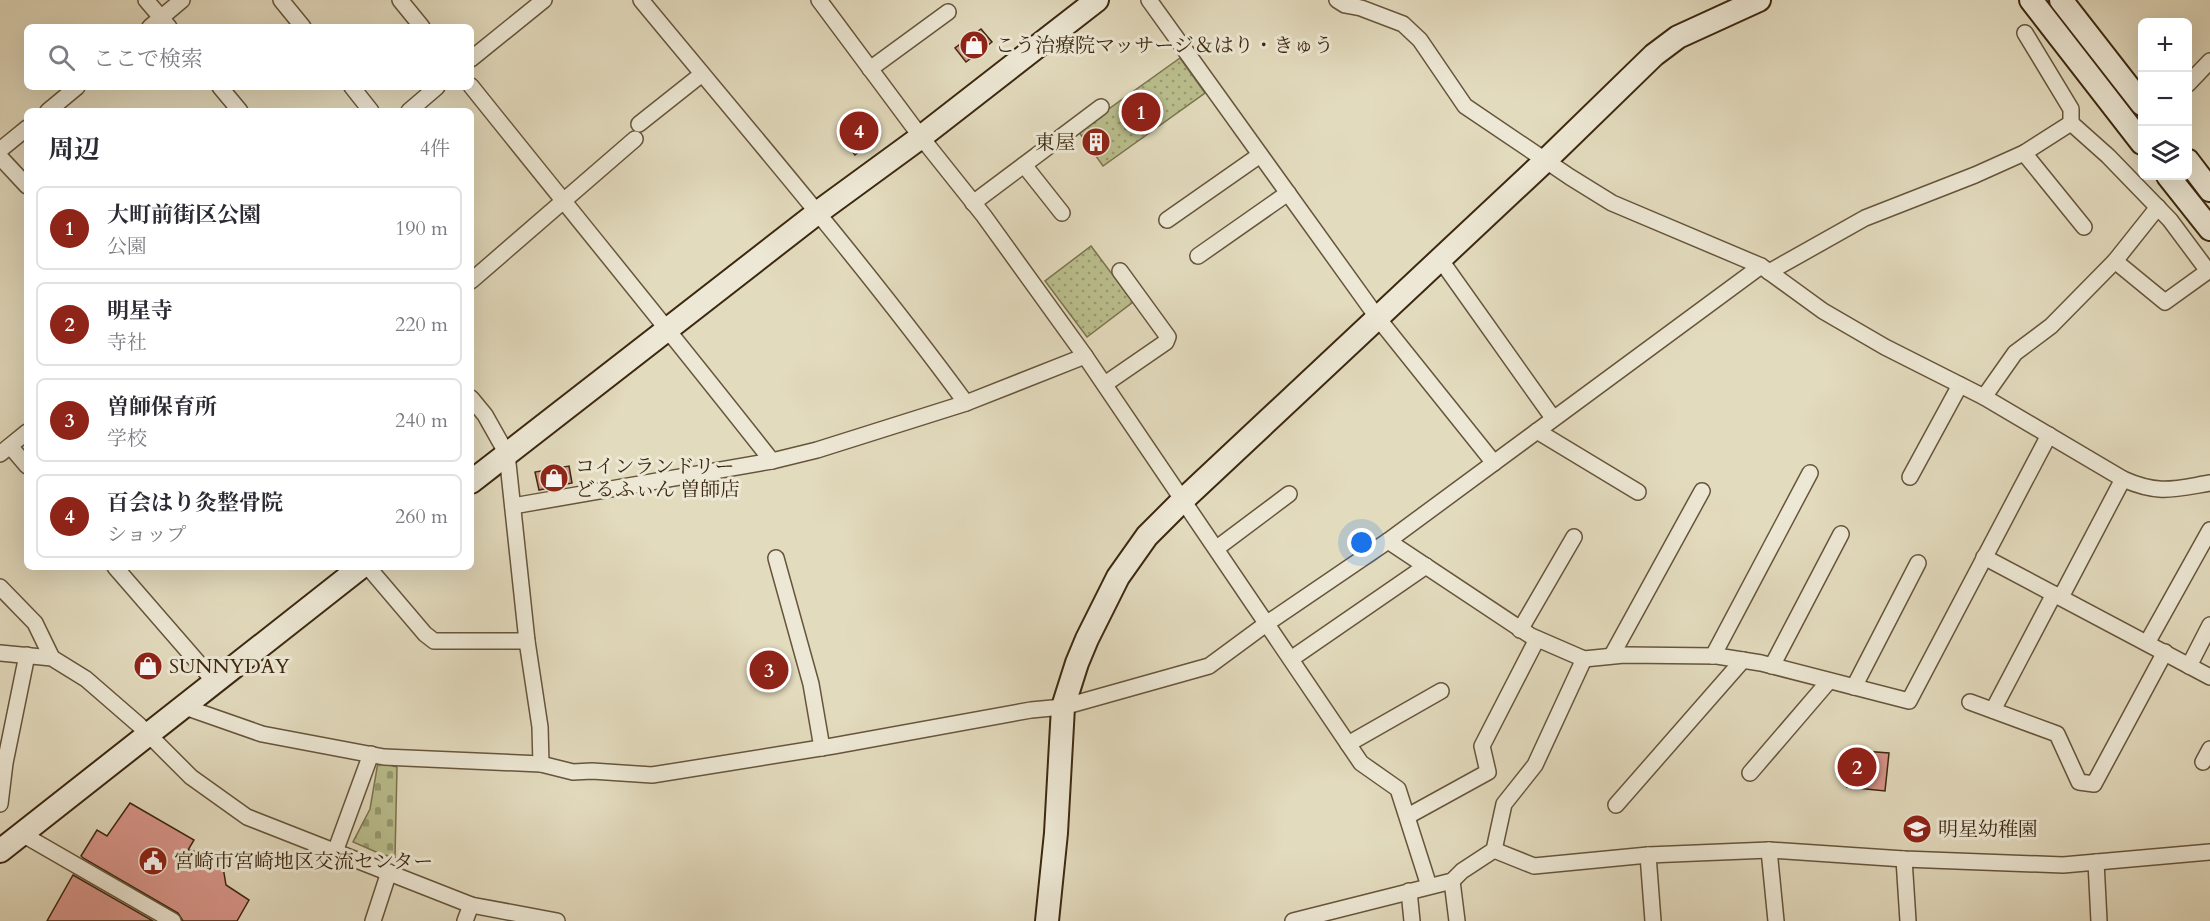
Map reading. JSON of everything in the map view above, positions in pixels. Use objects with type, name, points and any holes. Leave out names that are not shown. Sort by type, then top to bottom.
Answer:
[{"type":"street","points":[[146,0],[160,24],[182,0]]},
{"type":"street","points":[[280,0],[300,24]]},
{"type":"street","points":[[400,0],[420,24]]},
{"type":"street","points":[[474,57],[544,0]]},
{"type":"street","points":[[641,0],[817,213],[966,403]]},
{"type":"street","points":[[819,0],[973,203],[1105,384],[1361,763],[1398,789],[1429,886]]},
{"type":"street","points":[[474,480],[817,213],[921,137],[1097,0]]},
{"type":"street","points":[[1149,0],[1377,317],[1494,463]]},
{"type":"street","points":[[1337,0],[1345,5],[1364,4],[1403,24],[1420,40],[1465,106],[1612,203],[1765,269],[1823,312],[1885,347],[1984,397],[2123,479],[2142,487],[2164,491],[2210,483]]},
{"type":"street","points":[[1047,921],[1056,832],[1063,707],[1086,639],[1118,577],[1147,536],[1662,49],[1678,37],[1759,0]]},
{"type":"street","points":[[2031,0],[2138,138]]},
{"type":"street","points":[[2061,0],[2138,99]]},
{"type":"street","points":[[870,69],[948,12]]},
{"type":"street","points":[[2025,33],[2071,109],[2071,123],[2108,156],[2158,207],[2208,271],[2164,302],[2115,261]]},
{"type":"street","points":[[2192,79],[2210,61]]},
{"type":"street","points":[[474,278],[563,202],[702,74]]},
{"type":"street","points":[[52,108],[73,90]]},
{"type":"street","points":[[222,90],[238,108]]},
{"type":"street","points":[[354,90],[368,108]]},
{"type":"street","points":[[412,108],[434,90]]},
{"type":"street","points":[[474,90],[772,461]]},
{"type":"street","points":[[973,203],[1101,107]]},
{"type":"street","points":[[182,706],[262,734],[384,757],[541,764],[573,772],[592,771],[652,776],[1031,710],[1063,707],[1209,666],[1266,624],[1388,541],[1553,418],[1765,269],[1865,218],[2025,153],[2071,123]]},
{"type":"street","points":[[0,150],[24,130]]},
{"type":"street","points":[[2025,153],[2084,226]]},
{"type":"street","points":[[1167,220],[1260,155]]},
{"type":"street","points":[[0,157],[24,183]]},
{"type":"street","points":[[1024,165],[1062,213]]},
{"type":"street","points":[[2192,167],[2210,190]]},
{"type":"street","points":[[2171,180],[2210,229]]},
{"type":"street","points":[[1198,256],[1288,193]]},
{"type":"street","points":[[1984,397],[2014,353],[2051,326],[2115,261],[2158,207]]},
{"type":"street","points":[[1440,259],[1553,418]]},
{"type":"street","points":[[1105,384],[1166,342],[1168,337],[1120,271]]},
{"type":"street","points":[[513,506],[772,461],[817,450],[966,403],[1085,356]]},
{"type":"street","points":[[1910,477],[1960,385]]},
{"type":"street","points":[[474,402],[507,454],[527,641],[540,728],[541,764]]},
{"type":"street","points":[[1537,431],[1638,492]]},
{"type":"street","points":[[24,434],[5,450],[24,464]]},
{"type":"street","points":[[1388,541],[1520,630],[1584,660],[1612,655],[1713,656],[1772,666],[1910,701],[2049,435]]},
{"type":"street","points":[[1713,656],[1810,473]]},
{"type":"street","points":[[1993,710],[2123,479]]},
{"type":"street","points":[[1612,655],[1702,491]]},
{"type":"street","points":[[1216,548],[1289,494]]},
{"type":"street","points":[[2147,643],[2210,530]]},
{"type":"street","points":[[1772,666],[1841,534]]},
{"type":"street","points":[[1520,630],[1574,537]]},
{"type":"street","points":[[1984,557],[2210,677]]},
{"type":"street","points":[[776,558],[811,684],[822,748]]},
{"type":"street","points":[[1854,687],[1918,563]]},
{"type":"street","points":[[1291,660],[1426,566]]},
{"type":"street","points":[[118,570],[214,681]]},
{"type":"street","points":[[0,851],[357,570]]},
{"type":"street","points":[[372,570],[425,634],[434,641],[527,641]]},
{"type":"street","points":[[0,587],[35,623],[52,658]]},
{"type":"street","points":[[2189,666],[2210,626]]},
{"type":"street","points":[[1408,816],[1488,772],[1482,746],[1537,639]]},
{"type":"street","points":[[1970,702],[2057,734],[2079,782],[2094,784],[2165,652]]},
{"type":"street","points":[[0,653],[52,658],[86,679],[148,734],[191,777],[247,817],[471,905],[549,920]]},
{"type":"street","points":[[0,804],[5,763],[27,655]]},
{"type":"street","points":[[1293,921],[1323,917],[1452,880],[1494,850],[1504,804],[1535,765],[1584,660]]},
{"type":"street","points":[[1616,805],[1743,660]]},
{"type":"street","points":[[1750,773],[1829,681]]},
{"type":"street","points":[[1348,744],[1441,691]]},
{"type":"street","points":[[336,852],[370,754]]},
{"type":"street","points":[[22,834],[173,921]]},
{"type":"street","points":[[1494,850],[1534,866],[1648,855],[1769,850],[1904,859],[2063,865],[2210,852]]},
{"type":"street","points":[[1769,850],[1776,921]]},
{"type":"street","points":[[1648,855],[1653,921]]},
{"type":"street","points":[[1904,859],[1908,921]]},
{"type":"street","points":[[2096,862],[2099,921]]},
{"type":"street","points":[[373,921],[389,872]]},
{"type":"street","points":[[1452,880],[1457,921]]},
{"type":"street","points":[[1409,891],[1412,921]]},
{"type":"street","points":[[465,921],[471,905]]},
{"type":"green space","points":[[1180,58],[1205,93],[1103,166],[1078,131]]},
{"type":"green space","points":[[1091,246],[1133,302],[1087,337],[1045,281]]},
{"type":"green space","points":[[378,762],[397,767],[395,857],[383,855],[353,842],[370,809]]},
{"type":"building","name":"こう治療院マッサージ＆はり・きゅう","points":[[981,29],[992,42],[966,62],[955,48]]},
{"type":"building","points":[[853,128],[867,145],[855,155],[842,138]]},
{"type":"building","name":"コインランドリー どるふぃん 曽師店","points":[[569,466],[572,483],[539,490],[535,472]]},
{"type":"building","points":[[1850,750],[1889,753],[1885,791],[1847,787]]},
{"type":"building","name":"宮崎市宮崎地区交流センター","points":[[130,803],[194,840],[188,850],[208,854],[223,867],[226,885],[249,900],[237,921],[183,921],[178,913],[81,856],[97,830],[107,836]]},
{"type":"building","points":[[73,875],[153,921],[47,921]]},
{"type":"place","name":"こう治療院マッサージ＆はり・きゅう","points":[[974,45]]},
{"type":"place","name":"大町前街区公園","points":[[1141,112]]},
{"type":"place","name":"百会はり灸整骨院","points":[[859,131]]},
{"type":"place","name":"東屋","points":[[1096,142]]},
{"type":"place","name":"コインランドリー どるふぃん 曽師店","points":[[554,478]]},
{"type":"place","name":"SUNNYDAY","points":[[148,666]]},
{"type":"place","name":"曽師保育所","points":[[769,670]]},
{"type":"place","name":"明星寺","points":[[1857,767]]},
{"type":"place","name":"明星幼稚園","points":[[1917,829]]},
{"type":"place","name":"宮崎市宮崎地区交流センター","points":[[153,861]]}]
